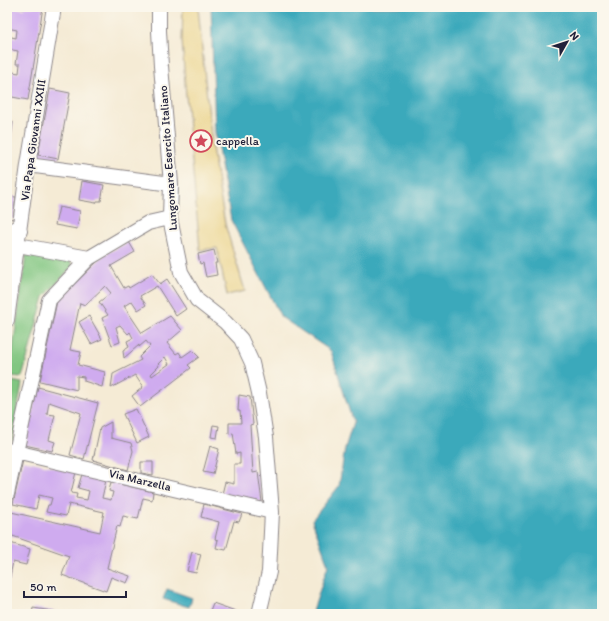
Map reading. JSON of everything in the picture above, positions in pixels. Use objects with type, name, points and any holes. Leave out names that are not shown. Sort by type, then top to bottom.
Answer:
[{"type":"street","name":"Via Papa Giovanni XXIII","points":[[8,306],[18,245],[13,230],[28,165],[54,7]]},
{"type":"street","name":"Lungomare Esercito Italiano","points":[[159,7],[171,184],[170,218],[181,272],[196,300],[225,322],[242,339],[252,362],[259,393],[266,436],[272,512],[269,572],[259,614]]},
{"type":"street","points":[[28,165],[171,184]]},
{"type":"street","points":[[7,494],[12,450],[49,300],[89,258],[148,223],[170,218]]},
{"type":"street","points":[[18,245],[89,258]]},
{"type":"street","name":"Via Marzella","points":[[12,450],[272,512]]},
{"type":"green space","points":[[26,255],[68,261],[72,263],[72,267],[44,297],[22,377],[9,376]]},
{"type":"green space","points":[[7,380],[22,383],[12,442],[7,441]]},
{"type":"sand","name":"cappella","points":[[183,7],[198,7],[213,154],[225,224],[245,291],[227,295],[217,248],[200,250],[185,84],[182,40]]},
{"type":"water","points":[[211,7],[602,7],[602,614],[312,614],[328,565],[312,520],[339,486],[345,448],[353,423],[331,351],[281,317],[231,220],[215,132]]},
{"type":"water","points":[[167,589],[192,598],[189,607],[163,599]]},
{"type":"building","points":[[7,7],[24,9],[24,7],[43,7],[28,100],[7,96],[7,71],[19,73],[20,64],[16,64],[18,51],[7,49],[7,36],[16,38],[17,30],[7,28]]},
{"type":"building","points":[[50,89],[70,93],[58,159],[38,155]]},
{"type":"building","points":[[7,122],[13,122],[8,163],[7,163]]},
{"type":"building","points":[[82,181],[104,185],[101,201],[97,201],[96,203],[79,200]]},
{"type":"building","points":[[7,196],[16,197],[13,219],[7,218]]},
{"type":"building","points":[[59,207],[80,211],[77,229],[55,225]]},
{"type":"building","points":[[129,242],[135,252],[111,266],[124,288],[128,286],[129,288],[152,274],[160,284],[167,279],[186,309],[176,316],[157,286],[140,296],[146,305],[138,310],[132,301],[124,306],[142,333],[170,316],[182,330],[167,343],[176,354],[179,352],[182,357],[192,350],[199,357],[188,365],[191,368],[140,407],[132,396],[143,387],[135,375],[111,388],[113,374],[141,360],[139,357],[150,346],[146,341],[124,358],[123,351],[129,347],[127,341],[133,338],[130,332],[128,334],[120,325],[116,327],[120,342],[112,345],[102,318],[108,315],[99,302],[111,293],[105,286],[85,305],[80,303],[70,350],[81,352],[78,365],[105,372],[102,387],[84,381],[84,377],[77,376],[77,390],[40,381],[57,301],[104,255]],"holes":[[[165,357],[169,364],[152,376],[151,374]]]},
{"type":"building","points":[[214,250],[217,263],[215,263],[217,275],[206,277],[203,263],[200,264],[198,254]]},
{"type":"building","points":[[89,316],[102,339],[91,344],[79,322]]},
{"type":"building","points":[[38,387],[98,403],[84,459],[70,455],[81,413],[49,402],[47,414],[55,415],[49,440],[55,442],[52,451],[25,445]]},
{"type":"building","points":[[239,395],[250,397],[253,424],[250,425],[253,473],[258,472],[262,502],[222,494],[225,482],[234,484],[234,464],[240,464],[240,453],[236,454],[233,433],[229,434],[229,423],[241,423],[240,411],[238,411]]},
{"type":"building","points":[[136,409],[149,437],[137,443],[123,414]]},
{"type":"building","points":[[111,422],[111,438],[131,443],[133,451],[128,470],[93,460],[100,428]]},
{"type":"building","points":[[213,425],[219,426],[217,438],[211,437]]},
{"type":"building","points":[[210,446],[219,449],[213,474],[203,472]]},
{"type":"building","points":[[23,460],[76,472],[71,493],[77,494],[76,498],[87,500],[89,491],[78,488],[82,474],[106,480],[102,498],[111,500],[113,492],[109,491],[111,482],[153,492],[152,500],[143,498],[138,519],[123,516],[120,527],[117,526],[107,568],[130,576],[127,583],[111,577],[106,591],[62,575],[69,556],[7,534],[11,512],[100,532],[104,512],[69,504],[66,516],[46,512],[52,498],[39,495],[36,509],[13,504]]},
{"type":"building","points":[[141,462],[153,462],[153,475],[141,473]]},
{"type":"building","points":[[204,504],[242,514],[239,522],[234,521],[226,550],[216,548],[218,540],[215,539],[219,522],[201,517]]},
{"type":"building","points":[[7,542],[30,549],[26,565],[13,562],[9,581],[7,580]]},
{"type":"building","points":[[192,552],[201,554],[196,573],[187,571]]},
{"type":"building","points":[[213,603],[244,614],[209,613]]},
{"type":"building","points":[[33,608],[66,613],[66,614],[32,614]]},
{"type":"place","name":"cappella","points":[[201,141]]}]
